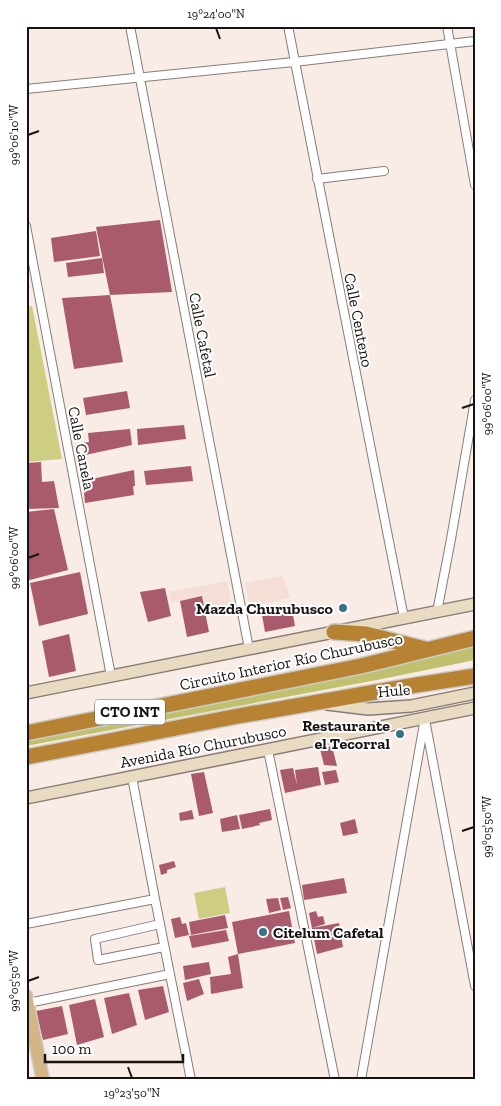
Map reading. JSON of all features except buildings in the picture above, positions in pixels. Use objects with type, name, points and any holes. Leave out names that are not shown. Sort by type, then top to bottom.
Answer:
[{"type":"highway","points":[[334,632],[366,634],[426,649]]},
{"type":"highway","name":"Circuito Interior Río Churubusco","points":[[26,733],[360,666],[475,638]]},
{"type":"highway","name":"CTO INT","points":[[26,757],[316,702],[475,676]]},
{"type":"main road","name":"CTO INT","points":[[26,693],[475,604]]},
{"type":"main road","name":"Hule","points":[[316,702],[368,709],[411,706],[475,693]]},
{"type":"main road","name":"Avenida Río Churubusco","points":[[26,798],[475,708]]},
{"type":"main road","points":[[27,1000],[44,1080]]},
{"type":"street","name":"Calle Cafetal","points":[[130,26],[249,649]]},
{"type":"street","name":"Calle Centeno","points":[[288,26],[404,618]]},
{"type":"street","points":[[447,26],[475,185]]},
{"type":"street","points":[[26,88],[294,62],[475,41]]},
{"type":"street","points":[[317,179],[384,171]]},
{"type":"street","name":"Calle Canela","points":[[26,226],[30,264],[112,676]]},
{"type":"street","points":[[437,612],[475,400]]},
{"type":"street","points":[[425,718],[475,986]]},
{"type":"street","points":[[360,1080],[425,718]]},
{"type":"street","points":[[268,750],[335,1080]]},
{"type":"street","points":[[132,777],[191,1080]]},
{"type":"street","points":[[26,924],[155,899]]},
{"type":"street","points":[[160,924],[95,939],[98,960],[164,947]]},
{"type":"street","points":[[27,1000],[170,974]]},
{"type":"shaded area","points":[[283,576],[290,598],[250,607],[245,583]]},
{"type":"shaded area","points":[[227,581],[232,605],[205,611],[202,596],[171,603],[169,592]]},
{"type":"shaded area","points":[[475,643],[475,660],[26,746],[26,736]]},
{"type":"green space","points":[[32,306],[62,459],[26,462],[26,307]]},
{"type":"green space","points":[[225,887],[230,913],[199,919],[194,893]]},
{"type":"place","name":"Mazda Churubusco","points":[[343,608]]},
{"type":"place","name":"Restaurante el Tecorral","points":[[400,734]]},
{"type":"place","name":"Citelum Cafetal","points":[[263,932]]}]
